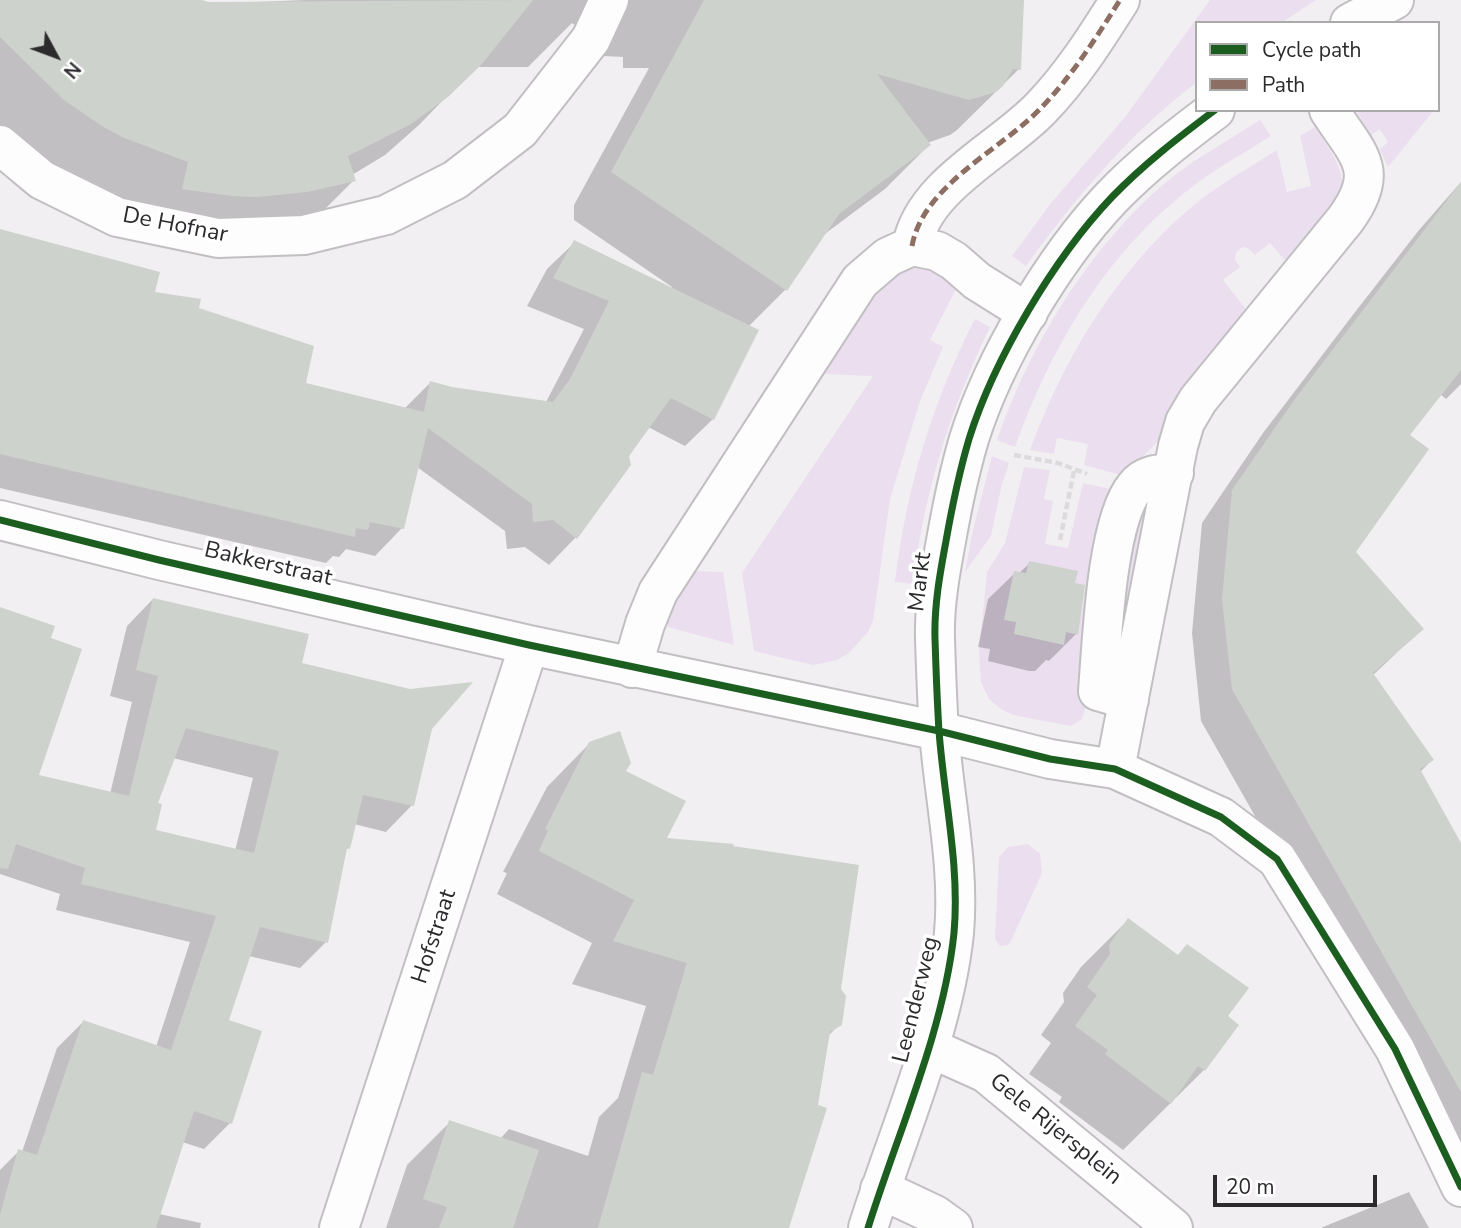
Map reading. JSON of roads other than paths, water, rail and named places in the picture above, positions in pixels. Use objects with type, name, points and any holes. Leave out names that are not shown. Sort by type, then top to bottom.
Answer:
[{"type":"street","name":"De Hofnar","points":[[0,145],[42,180],[117,216],[218,238],[304,235],[386,215],[455,180],[509,139],[520,130],[591,39],[610,0]]},
{"type":"street","points":[[912,246],[915,232],[934,199],[1040,109],[1091,46],[1120,0]]},
{"type":"street","points":[[1354,21],[1394,0]]},
{"type":"street","name":"Markt","points":[[939,731],[935,634],[940,570],[953,503],[970,439],[999,367],[1028,313],[1066,254],[1110,199],[1162,149],[1213,112]]},
{"type":"street","points":[[1115,769],[1185,422],[1198,400],[1357,204],[1364,188],[1362,161],[1330,112]]},
{"type":"street","points":[[632,668],[658,592],[860,281],[888,257],[912,246],[937,250],[977,281],[1028,313]]},
{"type":"street","points":[[1129,699],[1098,691],[1104,614],[1116,531],[1123,506],[1135,486],[1153,474],[1174,472]]},
{"type":"street","name":"Bakkerstraat","points":[[0,520],[159,560],[529,645]]},
{"type":"street","points":[[529,645],[939,731],[1050,759],[1115,769],[1221,817],[1277,859],[1395,1049],[1461,1187]]},
{"type":"street","name":"Hofstraat","points":[[339,1228],[529,645]]},
{"type":"street","name":"Leenderweg","points":[[868,1228],[928,1047],[945,985],[954,932],[954,864],[939,731]]},
{"type":"street","name":"Gele Rijersplein","points":[[928,1047],[986,1073],[1173,1228]]},
{"type":"street","points":[[880,1189],[935,1215],[953,1228]]}]
